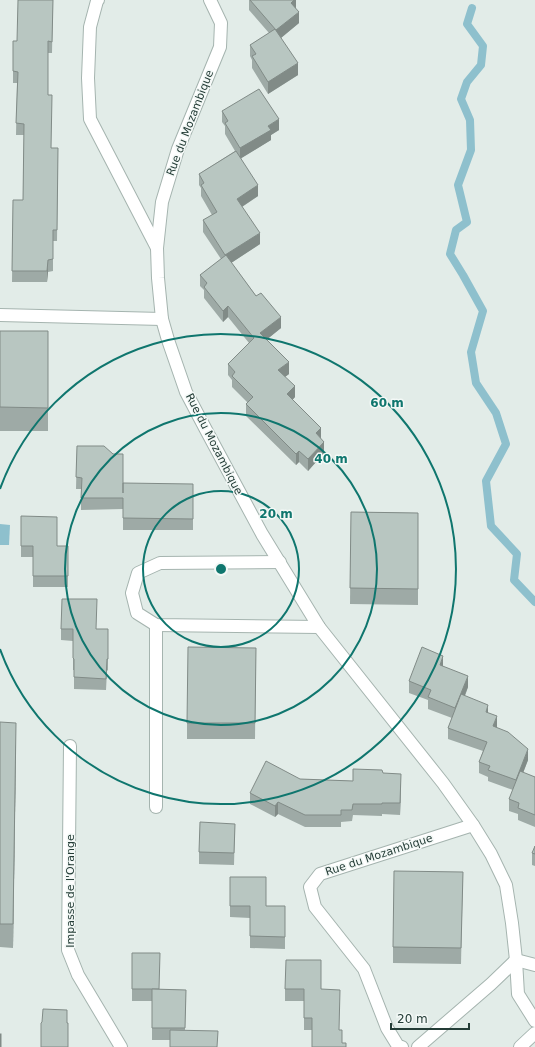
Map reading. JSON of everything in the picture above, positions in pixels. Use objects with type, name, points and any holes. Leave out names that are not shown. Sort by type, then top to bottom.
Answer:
[{"type":"street","name":"Rue du Mozambique","points":[[98,0],[90,27],[88,78],[90,119],[157,248]]},
{"type":"street","name":"Rue du Mozambique","points":[[210,0],[221,23],[220,47],[178,150],[162,202],[157,248],[158,278],[162,319],[168,340],[186,392],[244,502],[319,627],[443,783],[473,825],[491,854],[506,885],[512,923],[518,994],[535,1021]]},
{"type":"street","points":[[0,315],[162,319]]},
{"type":"street","points":[[280,562],[160,563],[138,573],[132,593],[137,613],[156,625],[319,627]]},
{"type":"street","points":[[156,625],[156,807]]},
{"type":"street","name":"Impasse de l'Orange","points":[[70,746],[68,950],[78,975],[121,1047]]},
{"type":"street","name":"Rue du Mozambique","points":[[402,1047],[398,1046],[387,1028],[364,969],[315,907],[310,887],[320,874],[473,825]]},
{"type":"street","points":[[418,1047],[491,984],[516,960],[535,965]]},
{"type":"street","points":[[520,1047],[535,1033]]},
{"type":"water","points":[[0,524],[10,525],[9,545],[0,545]]},
{"type":"building","points":[[18,0],[53,0],[52,42],[48,41],[48,95],[52,95],[51,148],[58,148],[57,230],[53,230],[53,259],[48,260],[47,271],[12,271],[13,200],[23,200],[24,124],[16,123],[18,72],[13,71],[13,41],[17,41]]},
{"type":"building","points":[[250,0],[294,0],[291,3],[299,12],[276,30]]},
{"type":"building","points":[[275,29],[298,63],[268,82],[252,56],[256,54],[250,45]]},
{"type":"building","points":[[259,89],[279,119],[268,126],[271,130],[240,148],[225,123],[228,121],[222,111]]},
{"type":"building","points":[[236,151],[258,185],[237,199],[260,233],[225,255],[203,220],[217,212],[201,185],[204,183],[199,174]]},
{"type":"building","points":[[226,255],[256,296],[261,293],[281,317],[260,333],[289,362],[278,370],[295,386],[287,394],[321,428],[316,433],[324,442],[308,459],[299,451],[296,454],[246,404],[253,397],[232,376],[235,372],[228,364],[254,338],[228,306],[223,311],[204,287],[207,283],[200,275]]},
{"type":"building","points":[[0,331],[48,331],[48,408],[0,407]]},
{"type":"building","points":[[77,446],[104,446],[113,454],[123,454],[123,483],[193,484],[193,519],[123,518],[123,498],[81,498],[82,478],[76,477]]},
{"type":"building","points":[[351,512],[418,513],[418,589],[350,588]]},
{"type":"building","points":[[21,516],[57,517],[57,546],[68,546],[68,576],[33,576],[33,546],[21,546]]},
{"type":"building","points":[[62,599],[97,599],[96,629],[108,629],[106,679],[74,677],[73,629],[61,629]]},
{"type":"building","points":[[188,647],[256,648],[255,723],[187,723]]},
{"type":"building","points":[[422,647],[443,656],[440,665],[468,676],[455,708],[428,697],[431,690],[409,681]]},
{"type":"building","points":[[461,694],[488,705],[486,712],[497,716],[493,726],[508,732],[528,749],[516,780],[488,770],[490,766],[479,762],[487,742],[448,728]]},
{"type":"building","points":[[0,722],[16,723],[13,924],[0,924]]},
{"type":"building","points":[[266,761],[300,779],[353,781],[353,769],[382,770],[383,773],[401,774],[400,803],[353,804],[352,810],[341,810],[341,815],[305,815],[278,802],[275,806],[250,793]]},
{"type":"building","points":[[520,771],[535,777],[535,815],[518,808],[519,803],[509,799]]},
{"type":"building","points":[[200,822],[235,824],[234,853],[199,852]]},
{"type":"building","points":[[535,846],[535,854],[532,853]]},
{"type":"building","points":[[394,871],[463,872],[461,948],[393,947]]},
{"type":"building","points":[[230,877],[266,877],[266,906],[285,906],[285,937],[250,936],[250,906],[230,906]]},
{"type":"building","points":[[132,953],[160,953],[159,989],[132,989]]},
{"type":"building","points":[[286,960],[321,960],[321,989],[340,990],[339,1030],[342,1030],[342,1043],[346,1043],[346,1047],[312,1047],[312,1018],[304,1018],[304,989],[285,989]]},
{"type":"building","points":[[152,989],[186,990],[185,1028],[152,1028]]},
{"type":"building","points":[[43,1009],[67,1010],[68,1047],[41,1047],[41,1023]]},
{"type":"building","points":[[170,1030],[218,1031],[217,1047],[170,1047]]},
{"type":"building","points":[[1,1034],[1,1047],[0,1047]]},
{"type":"waterway","points":[[472,8],[467,24],[483,46],[481,65],[467,82],[461,99],[470,120],[471,150],[458,185],[467,222],[456,230],[450,254],[483,311],[471,352],[476,383],[496,413],[506,444],[486,481],[491,526],[517,554],[514,580],[535,602]]}]
